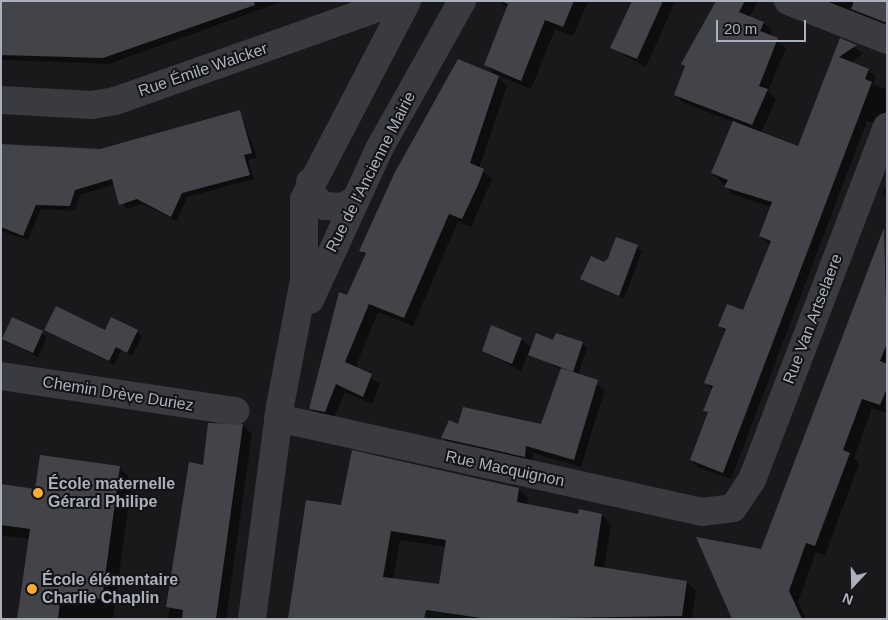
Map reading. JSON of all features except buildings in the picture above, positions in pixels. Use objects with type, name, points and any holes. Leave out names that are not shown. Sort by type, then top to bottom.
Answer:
[{"type":"street","name":"Rue Émile Walcker","points":[[1,100],[92,105],[115,101],[398,1]]},
{"type":"street","name":"Rue de l'Ancienne Mairie","points":[[252,619],[278,418],[304,280],[302,208],[310,182],[407,1]]},
{"type":"street","name":"Rue de l'Ancienne Mairie","points":[[292,348],[354,201],[462,1]]},
{"type":"street","points":[[788,1],[887,40]]},
{"type":"street","name":"Rue Van Artselaere","points":[[732,508],[752,480],[887,127]]},
{"type":"street","points":[[310,182],[312,195],[324,206],[342,206],[354,201]]},
{"type":"street","name":"Chemin Drève Duriez","points":[[1,376],[235,411]]},
{"type":"street","name":"Rue Macquignon","points":[[278,418],[702,512],[732,508]]},
{"type":"shaded area","points":[[425,610],[479,619],[424,619]]},
{"type":"place","name":"École maternelle Gérard Philipe","points":[[38,493]]},
{"type":"place","name":"École élémentaire Charlie Chaplin","points":[[32,589]]}]
